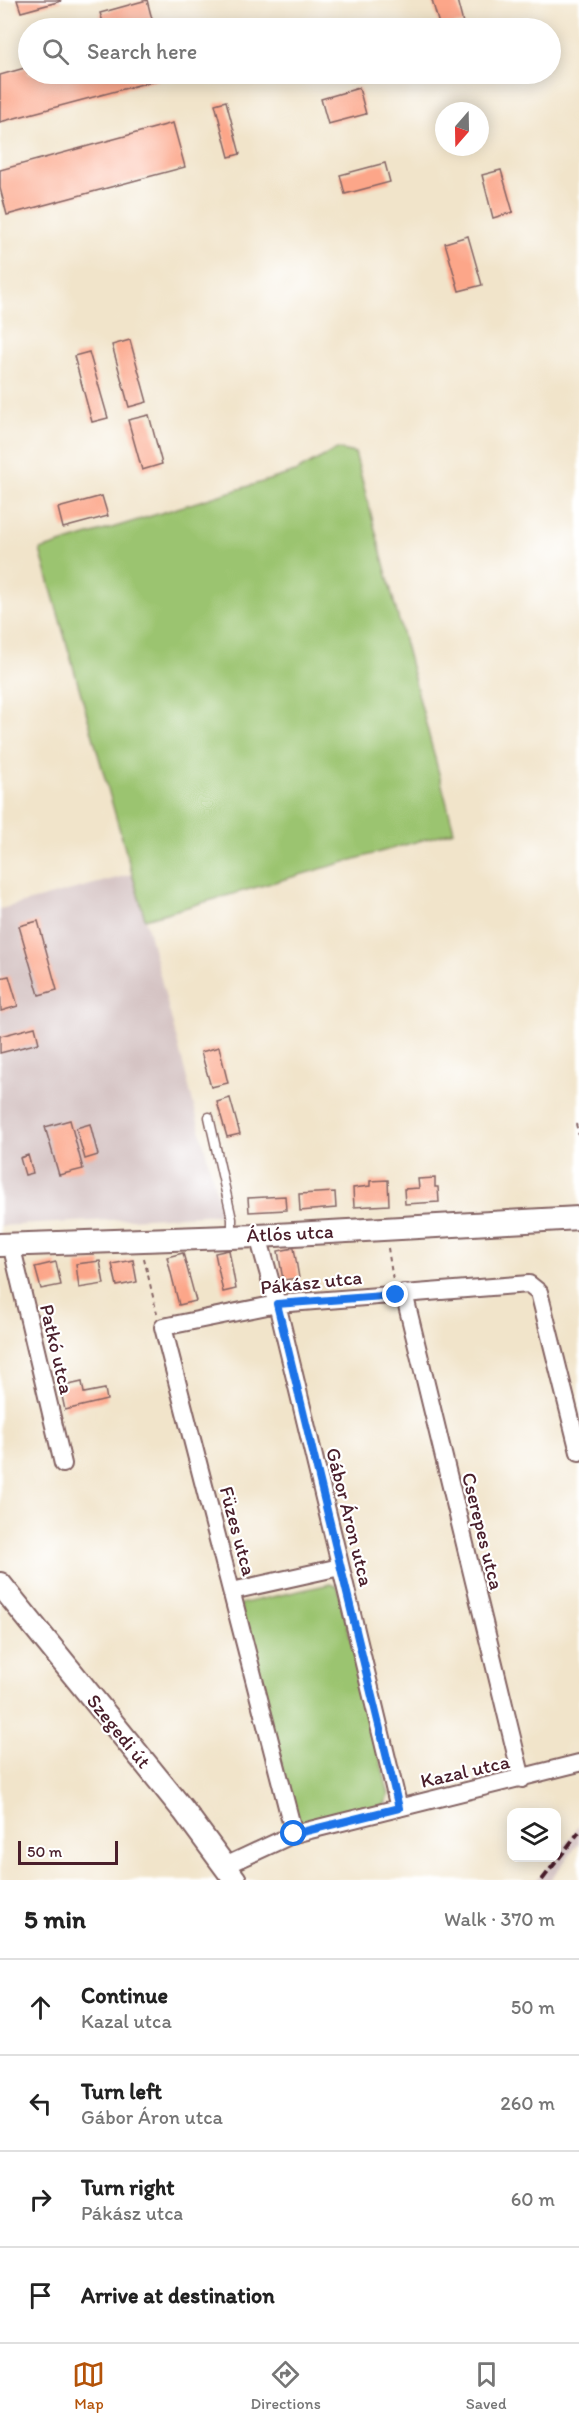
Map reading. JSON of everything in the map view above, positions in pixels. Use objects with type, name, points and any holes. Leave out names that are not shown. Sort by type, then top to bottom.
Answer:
[{"type":"street","name":"Átlós utca","points":[[5,1244],[258,1236],[579,1218]]},
{"type":"street","name":"Gábor Áron utca","points":[[258,1236],[277,1304],[399,1808]]},
{"type":"street","name":"Patkó utca","points":[[5,1244],[63,1464]]},
{"type":"street","name":"Pákász utca","points":[[163,1327],[277,1304],[529,1284],[536,1287],[539,1292],[579,1452]]},
{"type":"street","name":"Cserepes utca","points":[[400,1294],[522,1779]]},
{"type":"street","name":"Füzes utca","points":[[163,1327],[294,1834]]},
{"type":"street","points":[[232,1591],[340,1567]]},
{"type":"street","name":"Szegedi út","points":[[0,1584],[184,1811],[230,1873]]},
{"type":"street","name":"Kazal utca","points":[[230,1873],[294,1834],[579,1763]]},
{"type":"lane","points":[[208,1117],[232,1219],[232,1236]]},
{"type":"path","points":[[576,1124],[579,1136]]},
{"type":"path","points":[[384,1228],[400,1294]]},
{"type":"path","points":[[140,1240],[159,1323],[163,1327]]},
{"type":"shaded area","points":[[132,874],[222,1214],[0,1226],[0,909]]},
{"type":"shaded area","points":[[579,1825],[579,1843],[550,1880],[536,1880],[552,1862],[561,1862],[561,1851]]},
{"type":"green space","points":[[337,449],[355,453],[454,831],[145,919],[40,550],[295,472]]},
{"type":"green space","points":[[330,1584],[338,1587],[389,1795],[384,1806],[297,1827],[240,1604]]},
{"type":"building","points":[[17,0],[60,0],[61,1],[21,12]]},
{"type":"building","points":[[147,0],[152,18],[102,18],[100,13]]},
{"type":"building","points":[[432,0],[457,0],[462,18],[437,18]]},
{"type":"building","points":[[18,70],[18,84],[142,84],[0,122],[0,75]]},
{"type":"building","points":[[359,88],[366,114],[328,124],[321,99]]},
{"type":"building","points":[[226,101],[240,154],[229,157],[215,104]]},
{"type":"building","points":[[173,123],[185,167],[7,215],[0,188],[0,170]]},
{"type":"building","points":[[385,163],[390,182],[345,194],[340,175]]},
{"type":"building","points":[[501,170],[513,212],[493,218],[482,175]]},
{"type":"building","points":[[468,236],[482,285],[459,291],[445,243]]},
{"type":"building","points":[[130,340],[147,402],[129,407],[112,345]]},
{"type":"building","points":[[89,352],[108,418],[92,422],[74,356]]},
{"type":"building","points":[[149,415],[162,464],[142,470],[128,420]]},
{"type":"building","points":[[102,496],[108,516],[63,528],[58,508]]},
{"type":"building","points":[[38,921],[57,990],[39,995],[19,926]]},
{"type":"building","points":[[9,976],[18,1006],[1,1011],[0,978]]},
{"type":"building","points":[[35,1027],[39,1043],[0,1053],[0,1036]]},
{"type":"building","points":[[219,1047],[228,1083],[211,1087],[201,1052]]},
{"type":"building","points":[[230,1098],[240,1134],[227,1137],[217,1102]]},
{"type":"building","points":[[70,1120],[83,1169],[59,1175],[45,1127]]},
{"type":"building","points":[[90,1124],[98,1155],[85,1159],[76,1128]]},
{"type":"building","points":[[28,1155],[33,1173],[25,1175],[20,1158]]},
{"type":"building","points":[[435,1178],[439,1202],[405,1204],[404,1189],[419,1188],[418,1179]]},
{"type":"building","points":[[388,1180],[389,1205],[354,1207],[353,1188],[370,1186],[370,1181]]},
{"type":"building","points":[[335,1192],[336,1208],[300,1211],[299,1194]]},
{"type":"building","points":[[285,1196],[286,1210],[249,1212],[248,1198]]},
{"type":"building","points":[[294,1248],[299,1278],[283,1280],[278,1251]]},
{"type":"building","points":[[229,1250],[236,1289],[223,1292],[215,1253]]},
{"type":"building","points":[[183,1253],[196,1301],[179,1305],[167,1257]]},
{"type":"building","points":[[133,1260],[137,1282],[117,1286],[112,1264]]},
{"type":"building","points":[[100,1261],[104,1284],[79,1288],[76,1264]]},
{"type":"building","points":[[56,1262],[61,1285],[41,1289],[35,1267]]},
{"type":"building","points":[[82,1382],[84,1393],[105,1389],[107,1400],[65,1410],[60,1387]]},
{"type":"railway","points":[[542,1880],[579,1832]]},
{"type":"route","points":[[294,1834],[399,1808],[277,1304],[396,1295]]}]
